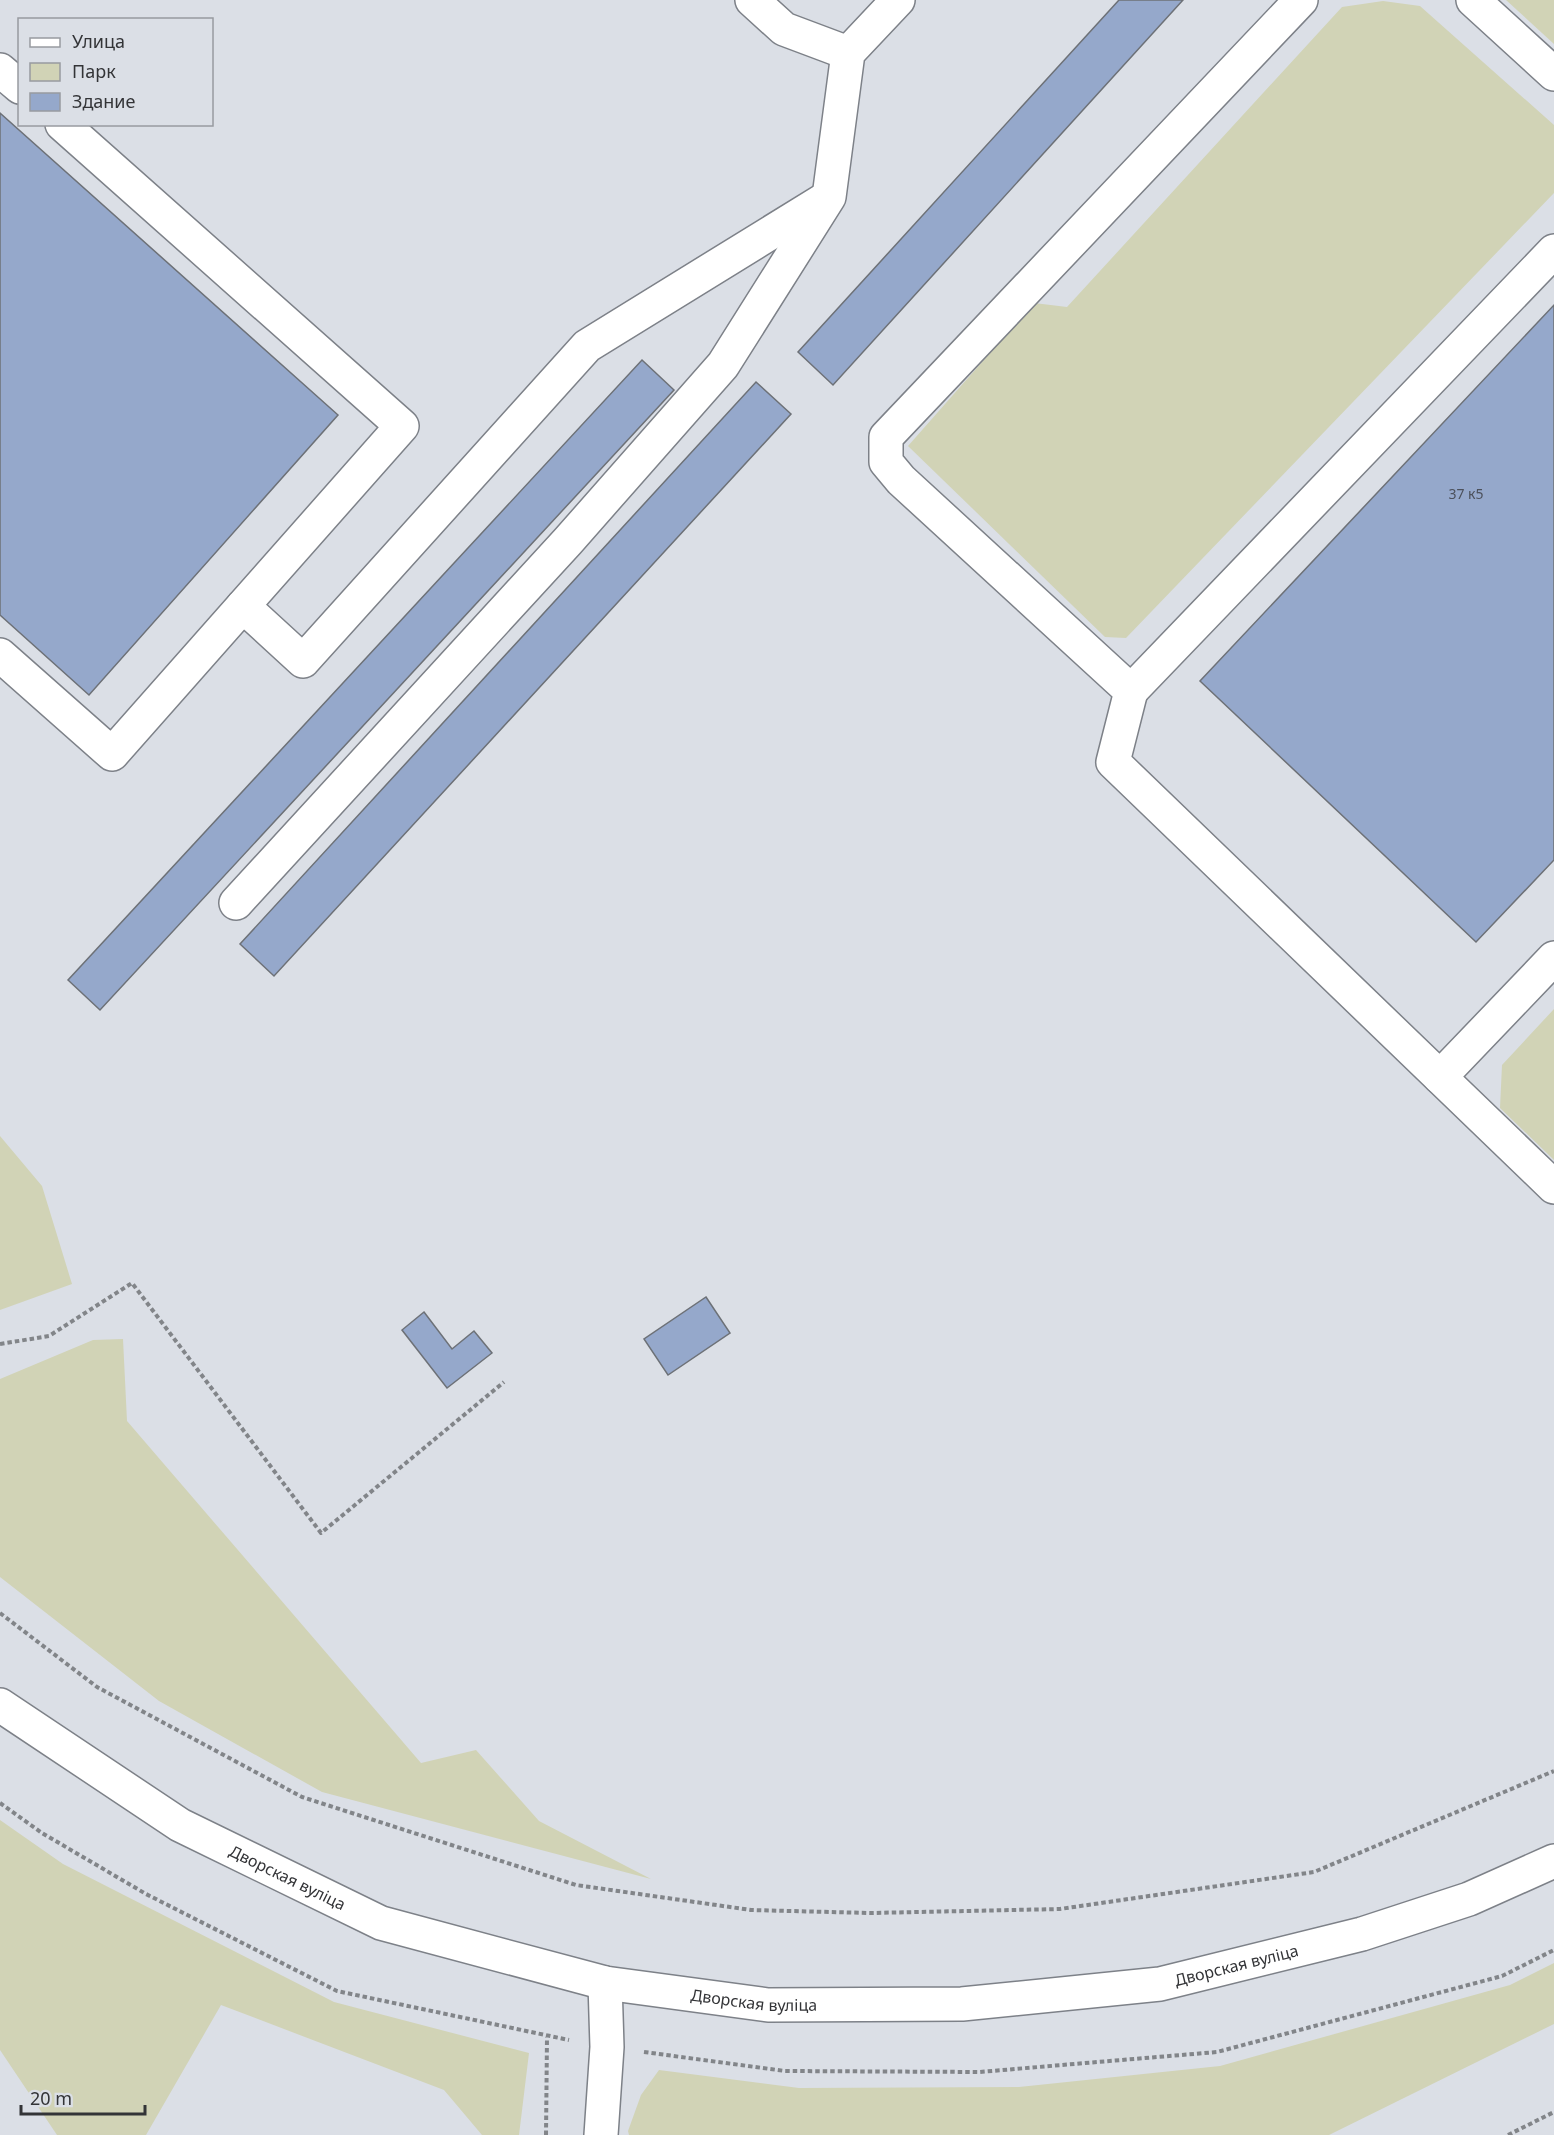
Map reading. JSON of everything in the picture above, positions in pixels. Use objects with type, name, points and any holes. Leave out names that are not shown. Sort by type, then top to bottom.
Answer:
[{"type":"street","points":[[752,0],[784,28],[848,53]]},
{"type":"street","points":[[236,903],[568,541],[723,365],[829,197],[848,53],[898,0]]},
{"type":"street","points":[[1131,691],[901,480],[886,462],[886,437],[1301,0]]},
{"type":"street","points":[[1473,0],[1554,74]]},
{"type":"street","points":[[0,70],[18,85]]},
{"type":"street","points":[[0,656],[112,754],[402,426],[64,126]]},
{"type":"street","points":[[243,606],[303,661],[587,346],[829,197]]},
{"type":"street","points":[[1554,251],[1131,691],[1113,762],[1554,1187]]},
{"type":"street","points":[[1440,1077],[1554,958]]},
{"type":"street","name":"Дворская вуліца","points":[[0,1705],[180,1825],[381,1923],[605,1983],[768,2005],[962,2004],[1160,1984],[1362,1934],[1469,1899],[1554,1862]]},
{"type":"street","points":[[601,2135],[607,2047],[605,1983]]},
{"type":"path","points":[[0,1344],[50,1336],[132,1283],[321,1533],[504,1382]]},
{"type":"path","points":[[0,1613],[97,1687],[302,1797],[576,1885],[751,1910],[871,1913],[1060,1909],[1314,1872],[1554,1771]]},
{"type":"path","points":[[546,2135],[547,2037]]},
{"type":"path","points":[[1508,2135],[1554,2112]]},
{"type":"green space","points":[[1506,0],[1554,0],[1554,44]]},
{"type":"green space","points":[[1383,1],[1420,6],[1554,125],[1554,193],[1126,638],[1105,637],[908,446],[1034,303],[1067,307],[1342,7]]},
{"type":"green space","points":[[1554,1009],[1554,1160],[1500,1108],[1502,1065]]},
{"type":"green space","points":[[0,1136],[42,1186],[72,1284],[0,1310]]},
{"type":"green space","points":[[123,1339],[127,1421],[421,1763],[476,1750],[539,1821],[651,1879],[322,1792],[159,1701],[0,1577],[0,1379],[93,1340]]},
{"type":"green space","points":[[0,1820],[63,1864],[334,2002],[529,2053],[519,2135],[482,2135],[444,2090],[221,2005],[146,2135],[57,2135],[0,2050]]},
{"type":"green space","points":[[1554,1963],[1554,2024],[1329,2135],[629,2135],[628,2131],[641,2095],[659,2070],[799,2088],[1019,2087],[1220,2066],[1510,1985]]},
{"type":"building","points":[[1119,0],[1183,0],[833,385],[798,352]]},
{"type":"building","points":[[0,113],[338,415],[89,695],[0,615]]},
{"type":"building","points":[[1554,305],[1554,860],[1476,942],[1200,681]]},
{"type":"building","points":[[642,360],[674,390],[100,1010],[68,980]]},
{"type":"building","points":[[756,382],[791,414],[274,976],[240,944]]},
{"type":"building","points":[[706,1297],[730,1333],[668,1375],[644,1339]]},
{"type":"building","points":[[424,1312],[452,1349],[474,1331],[492,1353],[447,1388],[402,1330]]}]
